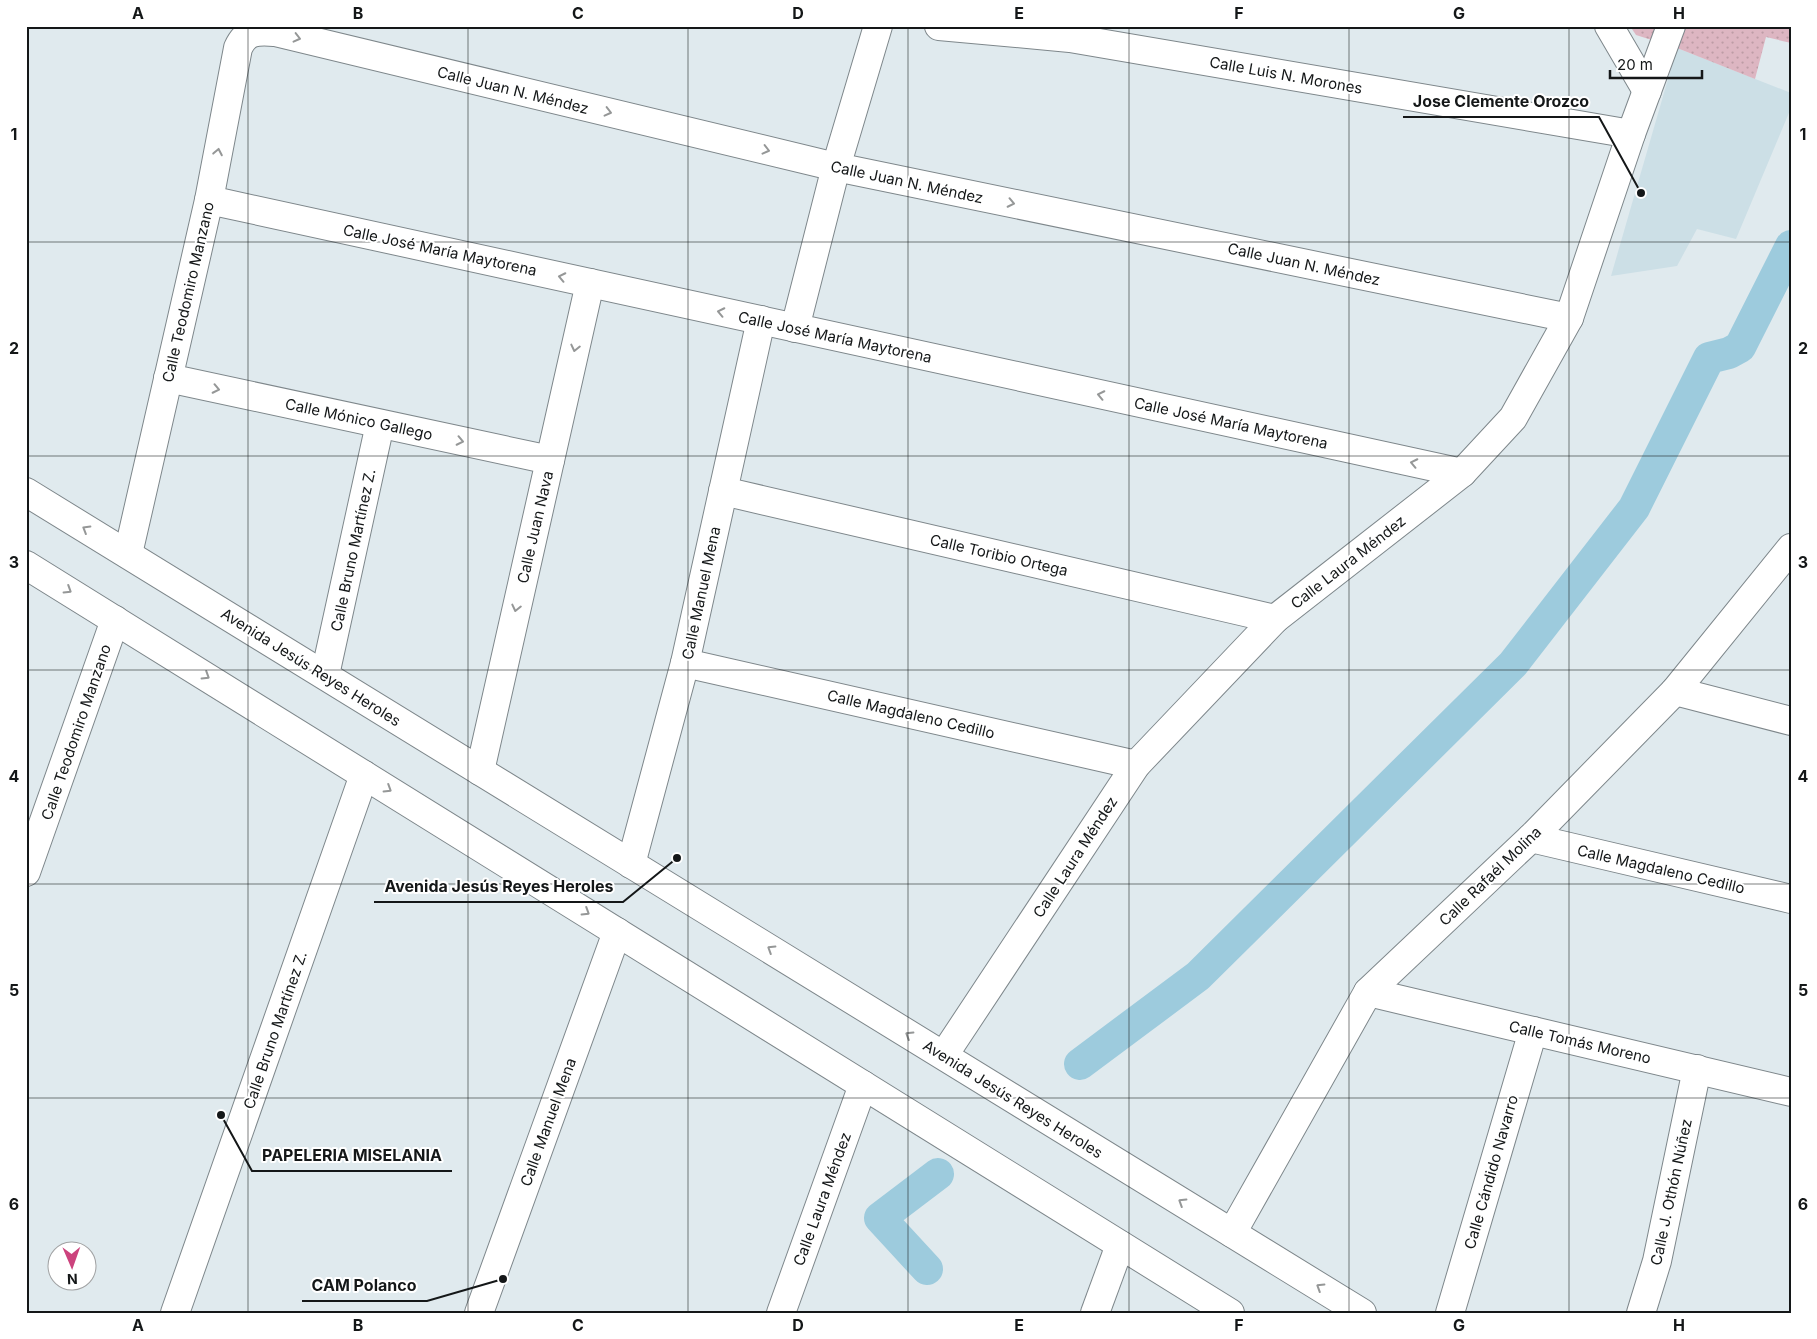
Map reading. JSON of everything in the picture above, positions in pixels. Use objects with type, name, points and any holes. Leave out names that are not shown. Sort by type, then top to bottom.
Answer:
[{"type":"street","points":[[795,328],[836,167],[878,26]]},
{"type":"street","name":"Calle Luis N. Morones","points":[[939,26],[1070,32],[1631,134]]},
{"type":"street","points":[[1609,26],[1647,91]]},
{"type":"street","name":"Calle Laura Méndez","points":[[944,1056],[1136,764],[1275,619],[1462,474],[1513,418],[1569,318],[1631,134],[1670,26]]},
{"type":"street","name":"Calle Juan N. Méndez","points":[[249,33],[275,32],[836,167],[1569,318]]},
{"type":"street","name":"Calle Teodomiro Manzano","points":[[128,554],[209,200],[238,48],[242,39],[249,33]]},
{"type":"street","name":"Calle José María Maytorena","points":[[209,200],[1462,474]]},
{"type":"street","name":"Calle Juan Nava","points":[[480,771],[590,283]]},
{"type":"street","name":"Calle Manuel Mena","points":[[631,864],[685,663],[761,320]]},
{"type":"street","name":"Calle Mónico Gallego","points":[[168,378],[550,460]]},
{"type":"street","name":"Calle Bruno Martínez Z.","points":[[325,676],[380,424]]},
{"type":"street","name":"Calle Toribio Ortega","points":[[723,491],[1275,619]]},
{"type":"street","name":"Avenida Jesús Reyes Heroles","points":[[26,492],[1362,1313]]},
{"type":"street","name":"Calle Rafaél Molina","points":[[1232,1233],[1368,992],[1531,838],[1675,691],[1791,548]]},
{"type":"street","points":[[26,564],[1230,1313]]},
{"type":"street","name":"Calle Teodomiro Manzano","points":[[26,872],[115,620]]},
{"type":"street","name":"Calle Magdaleno Cedillo","points":[[685,663],[1136,764]]},
{"type":"street","points":[[1675,691],[1791,721]]},
{"type":"street","name":"Calle Bruno Martínez Z.","points":[[175,1313],[364,775]]},
{"type":"street","name":"Calle Magdaleno Cedillo","points":[[1531,838],[1791,899]]},
{"type":"street","name":"Calle Manuel Mena","points":[[479,1313],[617,932]]},
{"type":"street","name":"Calle Tomás Moreno","points":[[1368,992],[1791,1092]]},
{"type":"street","name":"Calle Cándido Navarro","points":[[1450,1313],[1533,1031]]},
{"type":"street","name":"Calle J. Othón Núñez","points":[[1641,1313],[1658,1261],[1697,1070]]},
{"type":"street","name":"Calle Laura Méndez","points":[[781,1313],[863,1085]]},
{"type":"street","points":[[1095,1313],[1120,1245]]},
{"type":"shaded area","points":[[1630,26],[1791,26],[1791,43],[1766,37],[1755,79],[1677,48],[1636,35]]},
{"type":"shaded area","points":[[1677,48],[1791,93],[1791,108],[1736,239],[1697,229],[1677,266],[1611,276]]},
{"type":"waterway","points":[[1080,1064],[1198,976],[1513,664],[1634,508],[1709,358],[1729,353],[1740,347],[1791,246]]},
{"type":"waterway","points":[[927,1269],[880,1218],[938,1174]]},
{"type":"place","name":"Jose Clemente Orozco","points":[[1641,193]]},
{"type":"place","name":"Avenida Jesús Reyes Heroles","points":[[677,858]]},
{"type":"place","name":"PAPELERIA MISELANIA","points":[[221,1115]]},
{"type":"place","name":"CAM Polanco","points":[[503,1279]]}]
